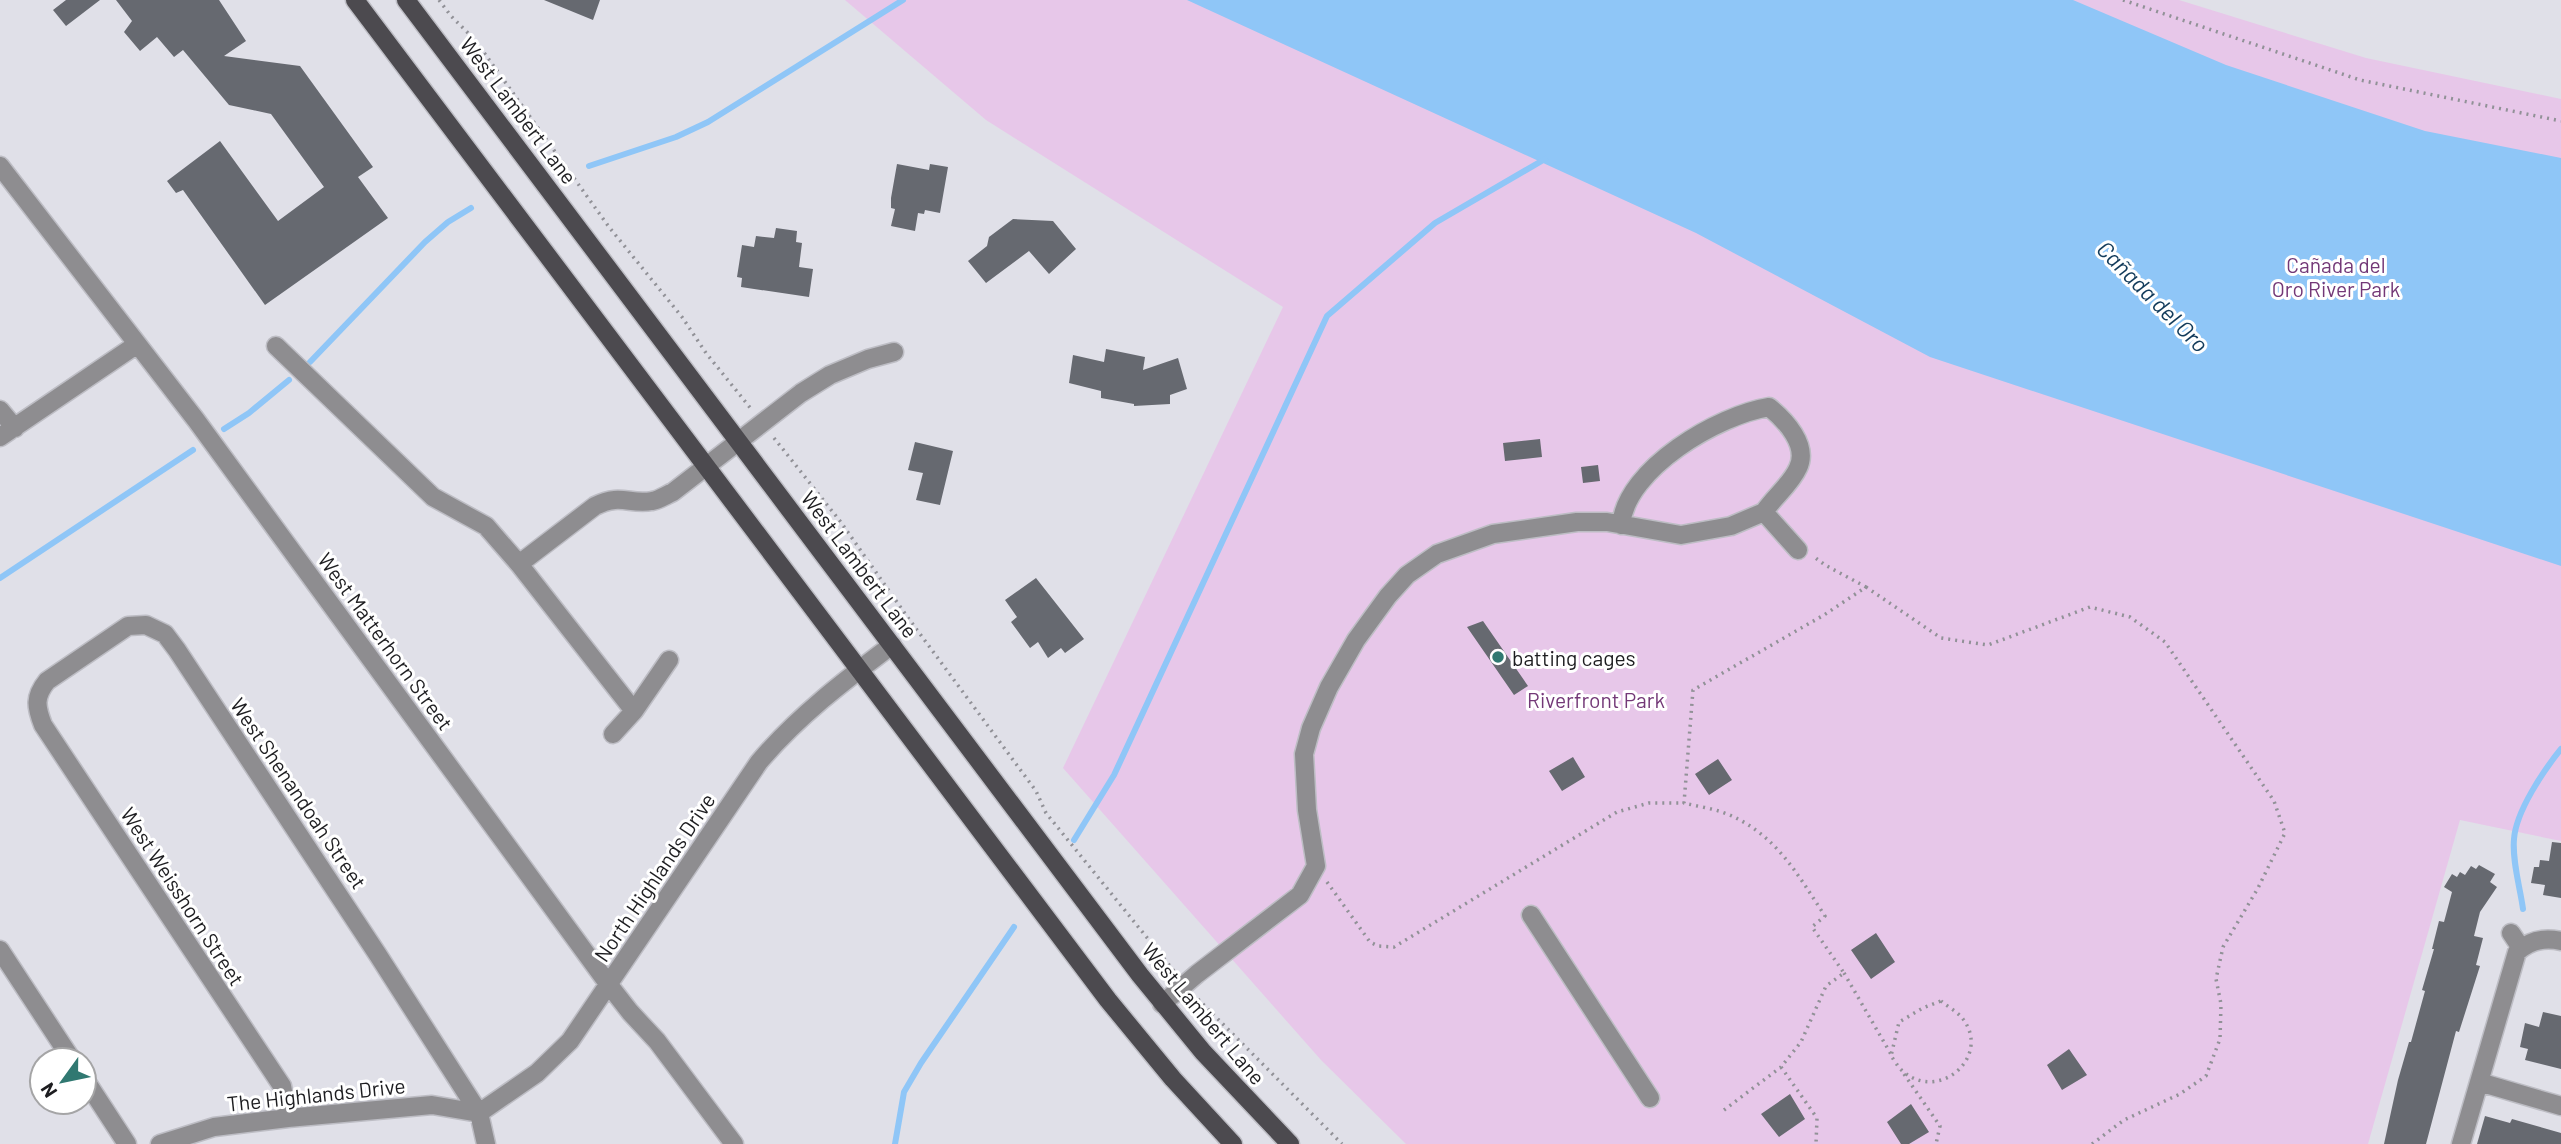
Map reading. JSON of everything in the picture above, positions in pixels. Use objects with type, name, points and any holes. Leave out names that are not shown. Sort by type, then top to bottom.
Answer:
[{"type":"main road","points":[[355,0],[1108,1000],[1173,1079],[1233,1144]]},
{"type":"main road","name":"West Lambert Lane","points":[[406,0],[1163,1003],[1203,1052],[1290,1144]]},
{"type":"street","name":"West Matterhorn Street","points":[[0,166],[195,420],[608,985],[657,1041],[734,1144]]},
{"type":"street","points":[[0,410],[7,433],[136,345]]},
{"type":"street","points":[[276,346],[433,498],[485,526],[519,564],[634,711]]},
{"type":"street","points":[[519,564],[595,506],[607,500],[618,498],[649,502],[673,492],[830,374],[894,352]]},
{"type":"street","points":[[1163,1003],[1300,895],[1316,866],[1307,810],[1304,754],[1311,728],[1329,687],[1356,640],[1407,575],[1437,554],[1493,534],[1577,522],[1621,525],[1681,536],[1731,526],[1764,512],[1800,466],[1801,451],[1796,439],[1784,419],[1769,407],[1749,410],[1720,423],[1671,455],[1644,477],[1626,507],[1621,525]]},
{"type":"street","points":[[1764,512],[1798,550]]},
{"type":"street","name":"West Shenandoah Street","points":[[36,701],[47,681],[128,626],[146,625],[165,634],[379,955],[479,1113]]},
{"type":"street","name":"North Highlands Drive","points":[[479,1113],[529,1079],[576,1034],[759,762],[784,732],[892,645]]},
{"type":"street","points":[[613,734],[634,711],[669,660]]},
{"type":"street","name":"West Weisshorn Street","points":[[36,701],[43,725],[282,1086],[288,1118]]},
{"type":"street","points":[[1531,915],[1650,1098]]},
{"type":"street","points":[[2461,1144],[2519,942],[2541,939],[2561,941]]},
{"type":"street","points":[[0,950],[63,1046]]},
{"type":"street","points":[[2479,1082],[2561,1106]]},
{"type":"street","points":[[98,1099],[127,1144]]},
{"type":"street","name":"The Highlands Drive","points":[[160,1144],[214,1127],[288,1118],[432,1105],[479,1113]]},
{"type":"street","points":[[479,1113],[486,1144]]},
{"type":"path","points":[[439,0],[475,40],[609,228],[677,311],[706,353],[745,401]]},
{"type":"path","points":[[2123,0],[2360,80],[2561,121]]},
{"type":"path","points":[[779,446],[840,521],[1036,791],[1046,813],[1175,973]]},
{"type":"path","points":[[1798,550],[1803,547],[1825,565],[1866,587],[1941,638],[1987,645],[2090,607],[2130,617],[2165,642],[2274,800],[2285,833],[2258,888],[2223,947],[2216,979],[2221,1004],[2220,1039],[2206,1076],[2180,1094],[2124,1120],[2092,1144]]},
{"type":"path","points":[[1684,803],[1693,690],[1824,615],[1866,587]]},
{"type":"path","points":[[1316,866],[1370,942],[1378,946],[1394,947],[1617,812],[1649,803],[1684,803],[1721,812],[1755,829],[1784,855],[1825,916],[1812,927],[1844,973],[1891,1056],[1940,1126],[1936,1144]]},
{"type":"path","points":[[1724,1110],[1781,1067],[1801,1042],[1826,986],[1844,973]]},
{"type":"path","points":[[1941,1002],[1963,1018],[1971,1036],[1969,1057],[1955,1074],[1934,1083],[1921,1082],[1904,1072],[1891,1056],[1899,1022],[1923,1008],[1941,1002]]},
{"type":"path","points":[[1204,1004],[1342,1144]]},
{"type":"path","points":[[1781,1067],[1817,1118],[1816,1144]]},
{"type":"green space","name":"Riverfront Park","points":[[845,0],[2179,0],[2366,58],[2561,99],[2561,841],[2460,820],[2368,1144],[1406,1144],[1321,1060],[1063,768],[1283,307],[986,120]]},
{"type":"water","name":"Cañada del Oro River Park","points":[[1187,0],[2073,0],[2226,65],[2425,131],[2561,158],[2561,566],[1930,357],[1696,233]]},
{"type":"building","points":[[66,0],[100,0],[66,26],[53,10]]},
{"type":"building","points":[[116,0],[219,0],[246,41],[224,56],[300,66],[373,167],[358,177],[388,218],[265,305],[183,190],[176,193],[167,181],[220,141],[278,221],[324,187],[271,114],[229,105],[183,50],[174,57],[157,37],[140,51],[124,32],[132,21]]},
{"type":"building","points":[[544,0],[600,0],[593,20]]},
{"type":"building","points":[[897,164],[929,170],[930,164],[948,167],[940,213],[925,210],[924,214],[918,213],[915,231],[891,226],[895,209],[891,208],[891,198]]},
{"type":"building","points":[[1013,219],[1053,221],[1076,249],[1049,274],[1029,251],[986,283],[968,261],[987,246],[989,237]]},
{"type":"building","points":[[776,228],[797,231],[796,242],[802,243],[799,267],[813,269],[809,297],[741,287],[742,278],[737,277],[742,245],[754,247],[756,236],[774,238]]},
{"type":"building","points":[[1106,349],[1145,357],[1143,370],[1178,358],[1187,389],[1170,395],[1170,404],[1134,406],[1101,398],[1101,391],[1069,383],[1073,355],[1104,362]]},
{"type":"building","points":[[1540,439],[1542,457],[1505,461],[1503,443]]},
{"type":"building","points":[[915,442],[953,451],[940,505],[916,500],[923,473],[908,470]]},
{"type":"building","points":[[1598,465],[1600,481],[1583,483],[1581,467]]},
{"type":"building","points":[[1036,578],[1084,639],[1065,653],[1061,648],[1048,658],[1038,642],[1030,648],[1011,622],[1017,617],[1005,600]]},
{"type":"building","name":"batting cages","points":[[1483,621],[1528,686],[1514,695],[1467,627]]},
{"type":"building","points":[[1573,757],[1585,777],[1562,791],[1549,771]]},
{"type":"building","points":[[1718,759],[1732,780],[1709,795],[1695,774]]},
{"type":"building","points":[[2552,842],[2561,843],[2561,898],[2543,895],[2545,885],[2531,883],[2534,867],[2539,867],[2540,860],[2549,861]]},
{"type":"building","points":[[2479,865],[2495,874],[2490,882],[2497,887],[2480,912],[2474,936],[2483,938],[2476,965],[2480,966],[2459,1032],[2456,1031],[2426,1144],[2384,1144],[2398,1080],[2425,991],[2422,990],[2439,921],[2444,922],[2452,892],[2444,887],[2452,874],[2457,877],[2460,872],[2465,875],[2471,866],[2476,869]]},
{"type":"building","points":[[1876,933],[1895,962],[1871,979],[1851,950]]},
{"type":"building","points":[[2543,1012],[2561,1016],[2561,1069],[2525,1060],[2528,1049],[2520,1047],[2525,1023],[2539,1027]]},
{"type":"building","points":[[2069,1049],[2087,1075],[2062,1090],[2047,1065]]},
{"type":"building","points":[[1790,1094],[1805,1119],[1779,1137],[1761,1114]]},
{"type":"building","points":[[1911,1104],[1929,1132],[1909,1144],[1901,1144],[1887,1122]]},
{"type":"building","points":[[2485,1116],[2510,1123],[2512,1119],[2561,1133],[2561,1144],[2477,1144]]},
{"type":"waterway","points":[[589,166],[676,137],[708,122],[903,0]]},
{"type":"waterway","points":[[1074,840],[1114,775],[1327,316],[1435,223],[1545,159]]},
{"type":"waterway","points":[[310,362],[425,242],[448,222],[471,208]]},
{"type":"waterway","points":[[224,429],[249,413],[289,380]]},
{"type":"waterway","points":[[0,578],[193,450]]},
{"type":"waterway","points":[[2523,909],[2514,856],[2516,828],[2532,791],[2561,749]]},
{"type":"waterway","points":[[895,1144],[904,1092],[1014,927]]},
{"type":"place","name":"batting cages","points":[[1498,657]]},
{"type":"water label","name":"Cañada del Oro","points":[[2153,296]]}]
